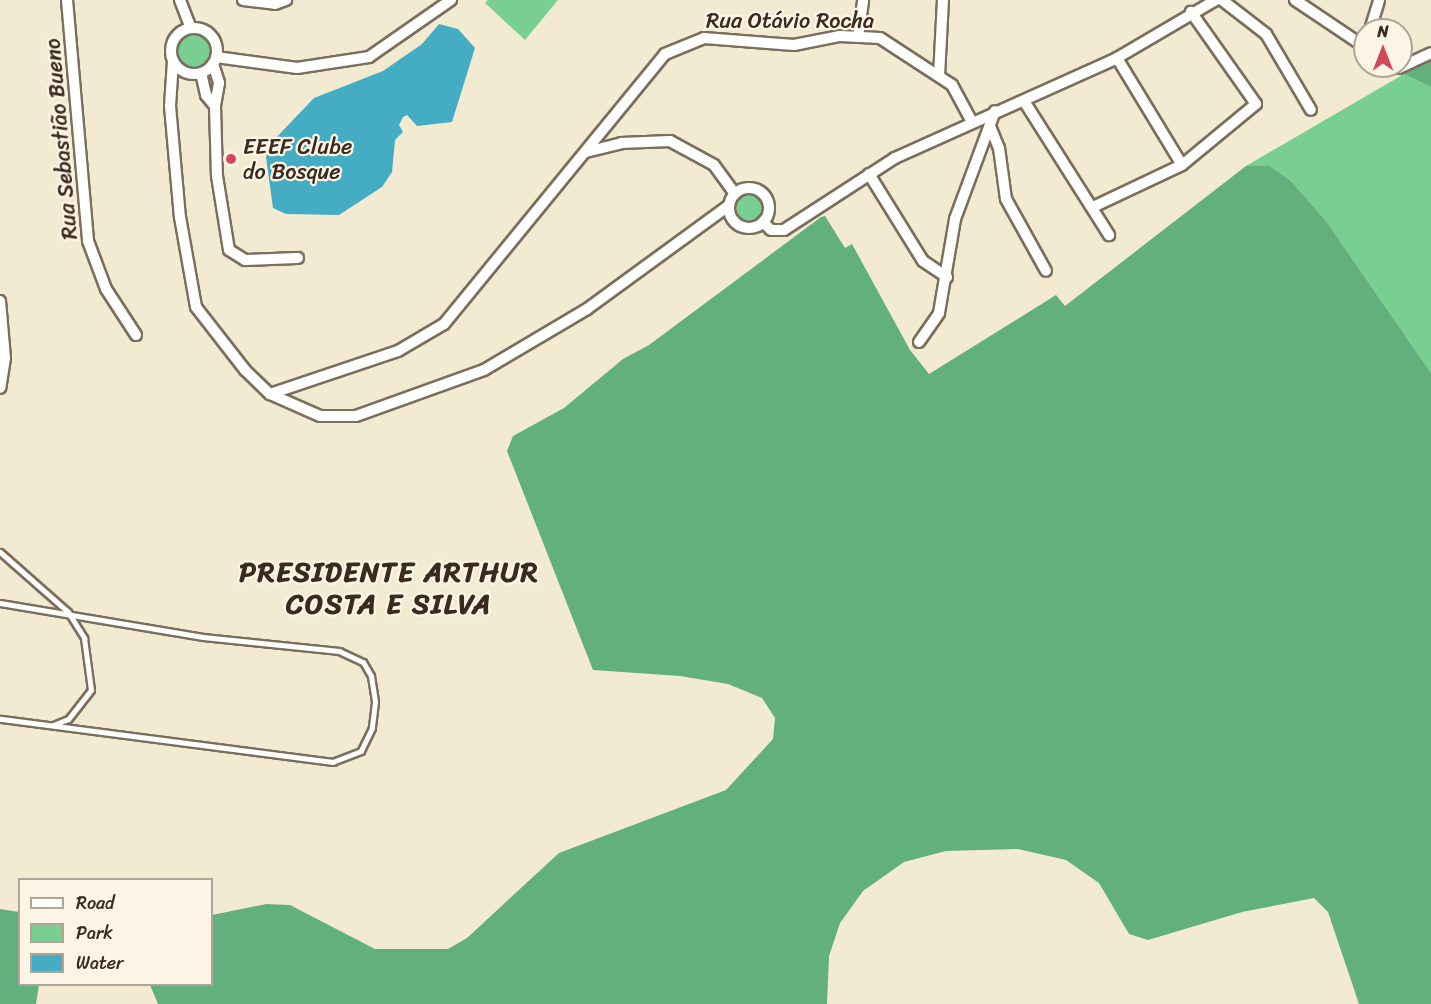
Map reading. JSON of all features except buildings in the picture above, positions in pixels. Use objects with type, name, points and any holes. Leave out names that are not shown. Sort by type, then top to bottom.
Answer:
[{"type":"street","name":"Rua Sebastião Bueno","points":[[67,0],[88,241],[105,289],[136,335]]},
{"type":"street","points":[[180,0],[191,28],[212,36],[219,83],[215,106],[217,176],[229,249],[245,260],[298,258]]},
{"type":"street","points":[[243,0],[275,4],[286,0]]},
{"type":"street","points":[[173,61],[186,72],[201,73],[215,61],[297,68],[369,57],[451,0]]},
{"type":"street","points":[[858,37],[863,0]]},
{"type":"street","points":[[939,76],[943,0]]},
{"type":"street","points":[[763,222],[771,230],[784,230],[895,158],[1117,58],[1191,12],[1216,0]]},
{"type":"street","points":[[1222,0],[1266,34],[1311,110]]},
{"type":"street","points":[[1294,0],[1353,36]]},
{"type":"street","points":[[1374,18],[1379,0]]},
{"type":"street","points":[[1093,207],[1182,165],[1256,104],[1191,12]]},
{"type":"street","points":[[191,28],[174,41],[170,106],[180,217],[196,307],[245,370],[270,394],[320,416],[356,416],[484,370],[587,309],[728,206],[734,193],[747,188],[761,192],[769,208],[763,222]]},
{"type":"street","name":"Rua Otávio Rocha","points":[[270,394],[398,351],[444,324],[665,54],[704,38],[795,45],[858,37],[880,38],[952,85],[972,122]]},
{"type":"street","points":[[1413,62],[1431,53]]},
{"type":"street","points":[[1117,58],[1182,165]]},
{"type":"street","points":[[201,73],[206,95],[215,106]]},
{"type":"street","points":[[1024,101],[1093,207],[1108,235]]},
{"type":"street","points":[[919,342],[939,313],[947,277],[955,219],[995,111]]},
{"type":"street","points":[[990,126],[999,148],[1006,200],[1046,271]]},
{"type":"street","points":[[586,152],[621,143],[670,141],[714,165],[734,193]]},
{"type":"street","points":[[869,174],[923,261],[947,277]]},
{"type":"street","points":[[728,206],[731,217],[742,227],[763,222]]},
{"type":"street","points":[[0,301],[4,372],[0,388]]},
{"type":"lane","points":[[0,552],[68,612],[84,638],[91,690],[68,719],[48,726]]},
{"type":"lane","points":[[0,603],[68,612],[203,637],[339,651],[363,662],[371,676],[375,714],[361,751],[333,762],[0,719]]},
{"type":"green space","points":[[488,0],[558,0],[525,40],[485,3]]},
{"type":"green space","points":[[193,35],[205,40],[210,52],[205,64],[193,69],[181,64],[176,52],[181,40]]},
{"type":"green space","points":[[1431,58],[1431,87],[1412,78],[1413,69]]},
{"type":"green space","points":[[1397,78],[1412,78],[1431,87],[1431,373],[1326,221],[1290,180],[1270,166],[1246,166]]},
{"type":"green space","points":[[1246,166],[1270,166],[1290,180],[1326,221],[1431,373],[1431,1004],[1359,1004],[1328,912],[1314,898],[1242,912],[1148,940],[1129,934],[1099,883],[1066,860],[1018,849],[946,851],[904,862],[863,891],[840,923],[829,956],[827,1004],[158,1004],[150,986],[213,986],[213,915],[266,904],[290,905],[375,949],[448,949],[467,938],[559,853],[726,790],[773,739],[775,718],[762,698],[728,684],[680,676],[593,670],[507,451],[513,436],[564,408],[623,359],[649,345],[825,216],[845,248],[852,244],[910,350],[929,374],[1056,295],[1065,306]]},
{"type":"green space","points":[[749,194],[759,198],[763,208],[759,218],[749,222],[739,218],[735,208],[739,198]]},
{"type":"green space","points":[[0,909],[18,912],[18,986],[39,986],[36,1004],[0,1004]]},
{"type":"water","points":[[439,24],[458,29],[475,48],[452,122],[417,126],[407,115],[403,117],[399,125],[403,132],[395,140],[392,172],[382,187],[339,215],[286,214],[273,208],[266,157],[271,143],[314,98],[383,71],[422,44]]},
{"type":"place","name":"EEEF Clube do Bosque","points":[[231,159]]},
{"type":"district","name":"PRESIDENTE ARTHUR COSTA E SILVA","points":[[389,588]]}]
